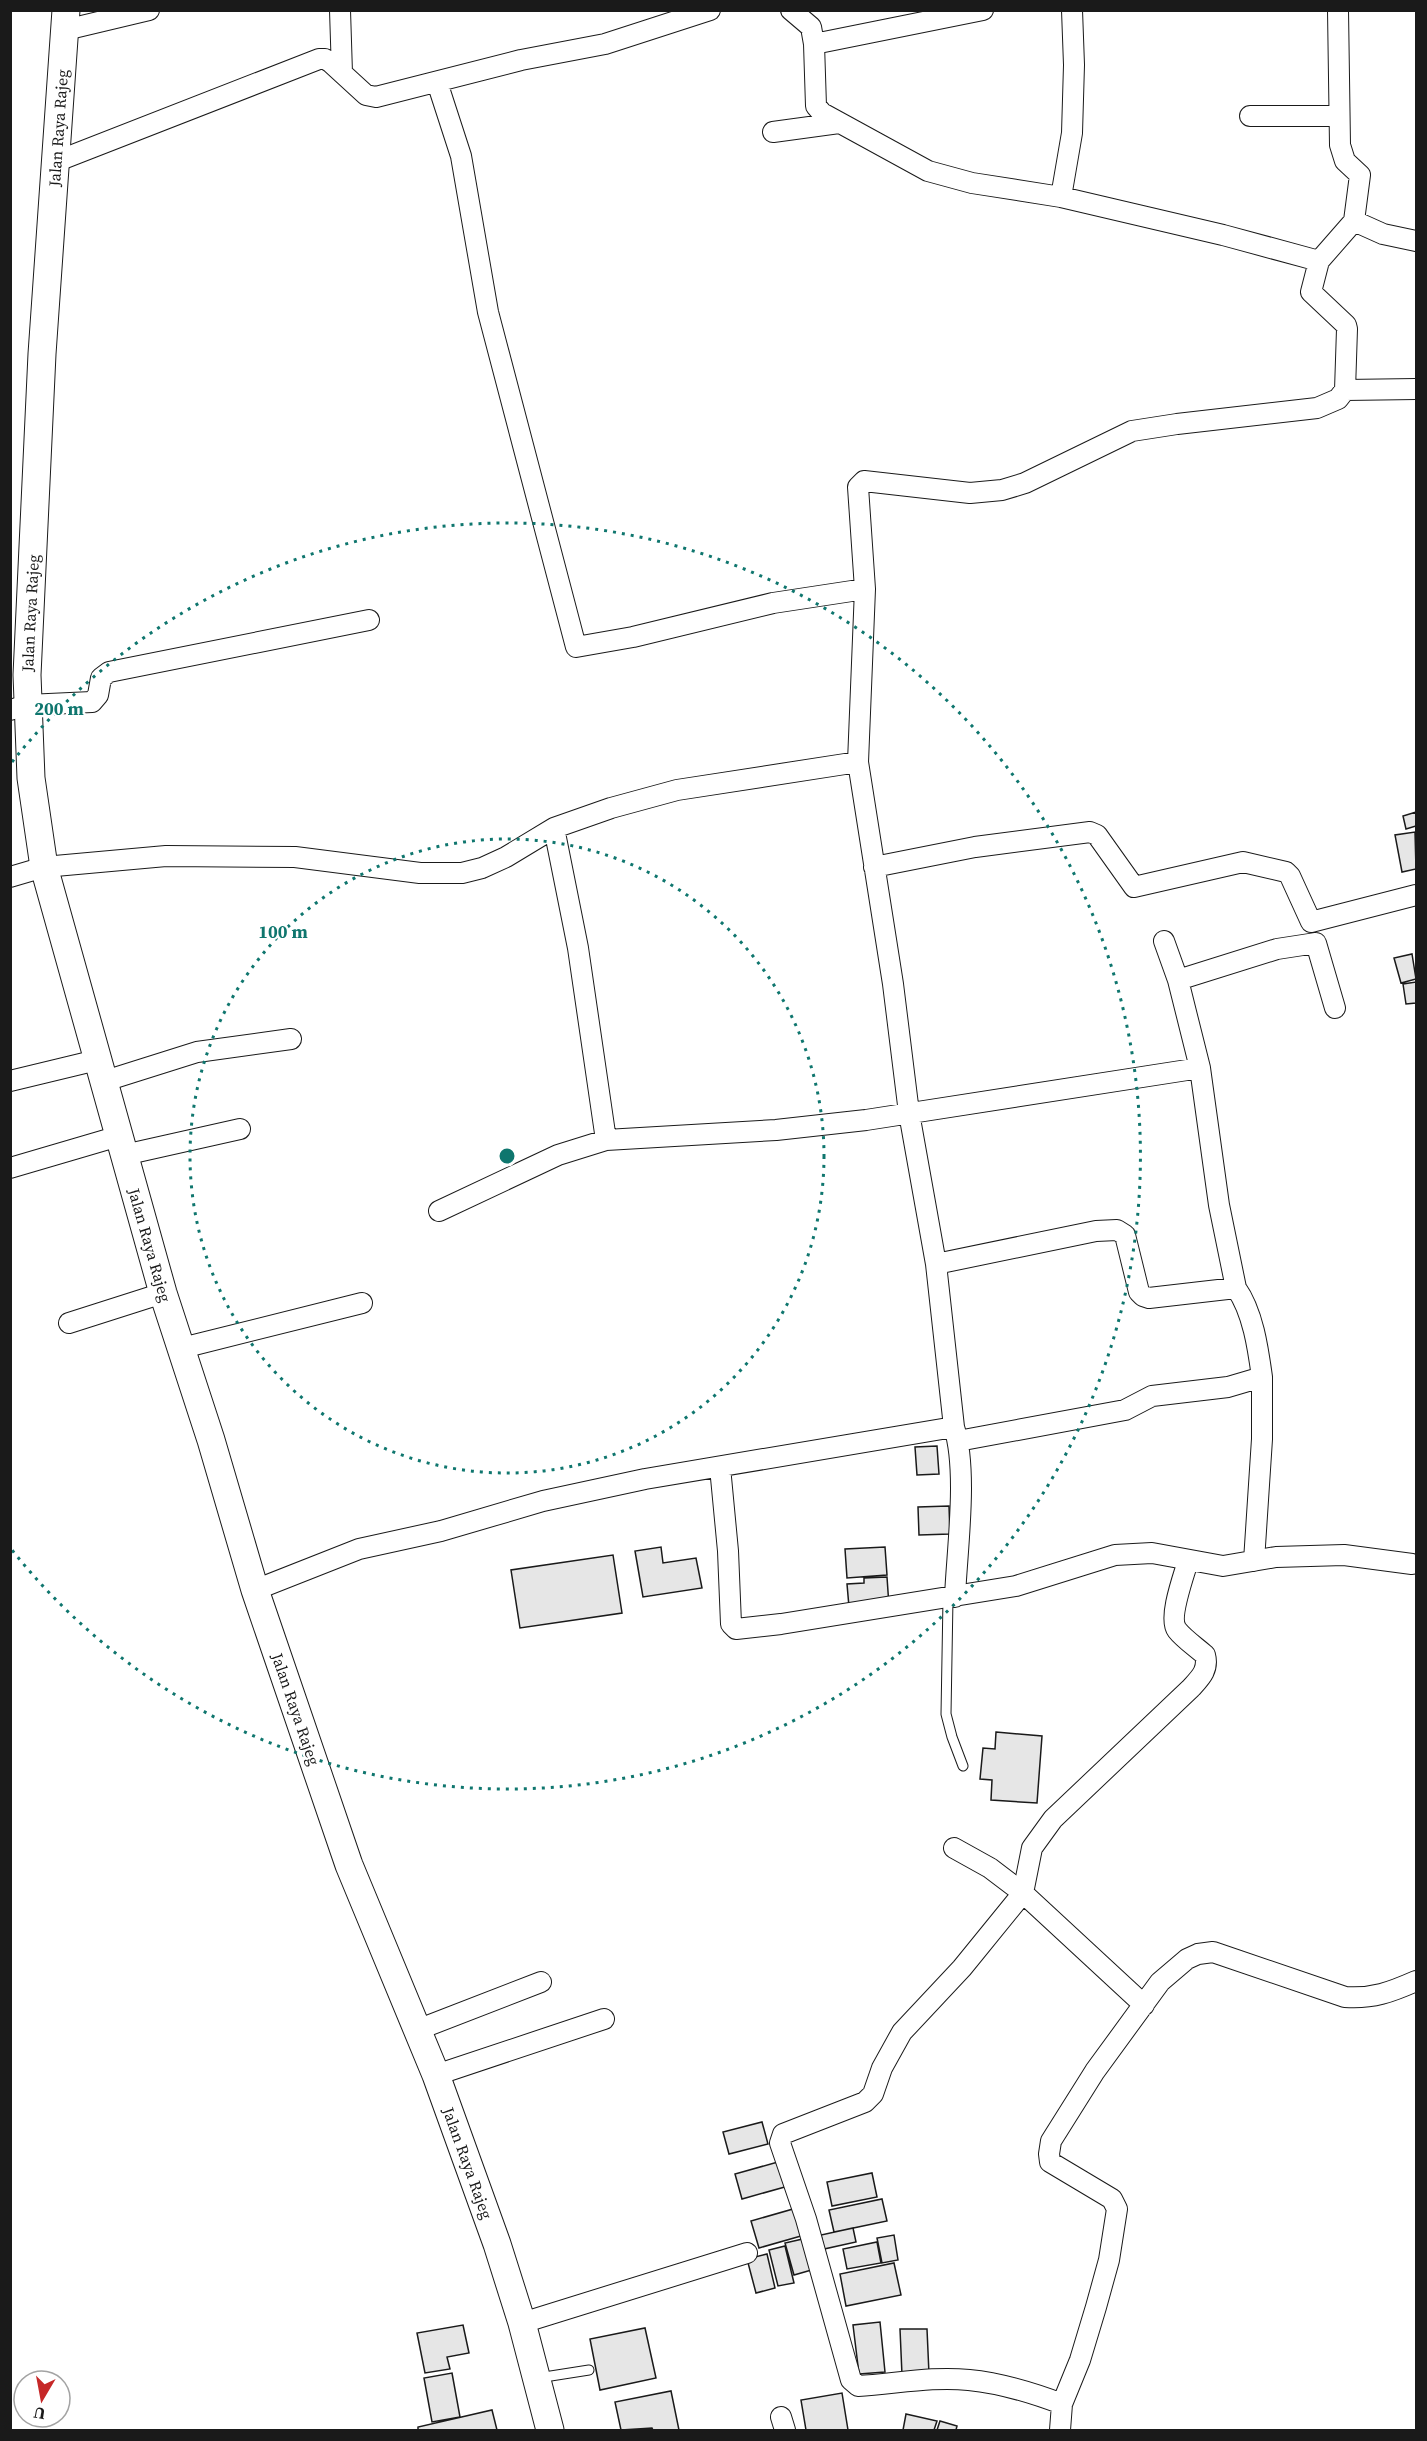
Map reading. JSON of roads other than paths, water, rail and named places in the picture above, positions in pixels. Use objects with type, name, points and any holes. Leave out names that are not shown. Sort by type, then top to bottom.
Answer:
[{"type":"main road","name":"Jalan Raya Rajeg","points":[[66,20],[19,708],[44,867],[163,1293],[182,1348],[255,1590],[349,1865],[436,2075],[497,2244],[522,2323],[550,2430]]},
{"type":"street","points":[[66,20],[149,10]]},
{"type":"street","points":[[340,10],[342,73]]},
{"type":"street","points":[[55,162],[319,59],[325,59],[371,97],[521,60],[605,44],[710,10]]},
{"type":"street","points":[[792,10],[811,27],[814,44],[816,106],[822,114],[928,171],[972,183],[1061,197],[1223,235],[1319,261]]},
{"type":"street","points":[[814,44],[983,10]]},
{"type":"street","points":[[1061,197],[1072,133],[1074,65],[1072,10]]},
{"type":"street","points":[[952,1598],[960,1489],[956,1434],[936,1264],[909,1113],[893,984],[858,762],[865,589],[858,487],[864,480],[970,493],[1002,490],[1025,483],[1132,431],[1317,408],[1338,399],[1345,390],[1346,325],[1311,291],[1319,261],[1354,221],[1360,175],[1345,161],[1340,145],[1338,10]]},
{"type":"street","points":[[437,82],[461,156],[490,323],[576,647],[633,637],[773,603],[865,589]]},
{"type":"street","points":[[1250,116],[1339,116]]},
{"type":"street","points":[[773,132],[840,123]]},
{"type":"street","points":[[1354,221],[1383,234],[1416,241]]},
{"type":"street","points":[[1345,390],[1416,390]]},
{"type":"street","points":[[19,708],[92,702],[98,695],[101,678],[109,672],[369,620]]},
{"type":"street","points":[[10,877],[44,867],[166,856],[295,857],[420,873],[462,873],[482,868],[506,857],[554,828],[611,808],[677,790],[858,762]]},
{"type":"street","points":[[554,828],[578,948],[606,1140]]},
{"type":"street","points":[[874,867],[975,847],[1090,831],[1097,835],[1134,887],[1243,862],[1286,872],[1311,922],[1335,1008]]},
{"type":"street","points":[[1311,922],[1416,895]]},
{"type":"street","points":[[1164,941],[1178,980],[1200,1068],[1219,1205],[1236,1288],[1243,1298],[1250,1320],[1262,1377],[1262,1438],[1254,1561]]},
{"type":"street","points":[[1178,980],[1276,949],[1316,943]]},
{"type":"street","points":[[10,1082],[101,1070],[197,1052],[291,1039]]},
{"type":"street","points":[[439,1211],[558,1155],[606,1140],[776,1130],[909,1113],[1200,1068]]},
{"type":"street","points":[[10,1168],[121,1145],[240,1129]]},
{"type":"street","points":[[936,1264],[1096,1231],[1117,1230],[1125,1234],[1138,1292],[1143,1296],[1149,1298],[1236,1288]]},
{"type":"street","points":[[69,1323],[163,1293]]},
{"type":"street","points":[[182,1348],[362,1303]]},
{"type":"street","points":[[255,1590],[359,1550],[441,1531],[543,1501],[645,1479],[1125,1410],[1152,1396],[1228,1387],[1262,1377]]},
{"type":"street","points":[[720,1467],[733,1628],[781,1624],[1016,1586],[1115,1555],[1152,1553],[1223,1566],[1276,1557],[1344,1555],[1412,1564]]},
{"type":"street","points":[[1062,2404],[1043,2397],[969,2380],[917,2380],[858,2386],[855,2384],[851,2380],[806,2219],[780,2143],[783,2134],[859,2105],[873,2094],[882,2068],[902,2032],[962,1968],[1023,1893],[1032,1848],[1053,1820],[1160,1715],[1191,1688],[1204,1672],[1206,1655],[1177,1630],[1174,1623],[1176,1603],[1188,1561]]},
{"type":"street","points":[[954,1848],[990,1868],[1023,1893],[1144,2005]]},
{"type":"street","points":[[1060,2430],[1062,2404],[1080,2360],[1109,2260],[1117,2210],[1112,2199],[1050,2162],[1051,2140],[1095,2071],[1160,1982],[1187,1959],[1198,1954],[1213,1952],[1345,1997],[1365,1999],[1416,1981]]},
{"type":"street","points":[[417,2030],[541,1982]]},
{"type":"street","points":[[436,2075],[604,2019]]},
{"type":"street","points":[[522,2323],[747,2253]]},
{"type":"lane","points":[[952,1598],[946,1713],[963,1766]]},
{"type":"lane","points":[[537,2378],[589,2370]]}]
